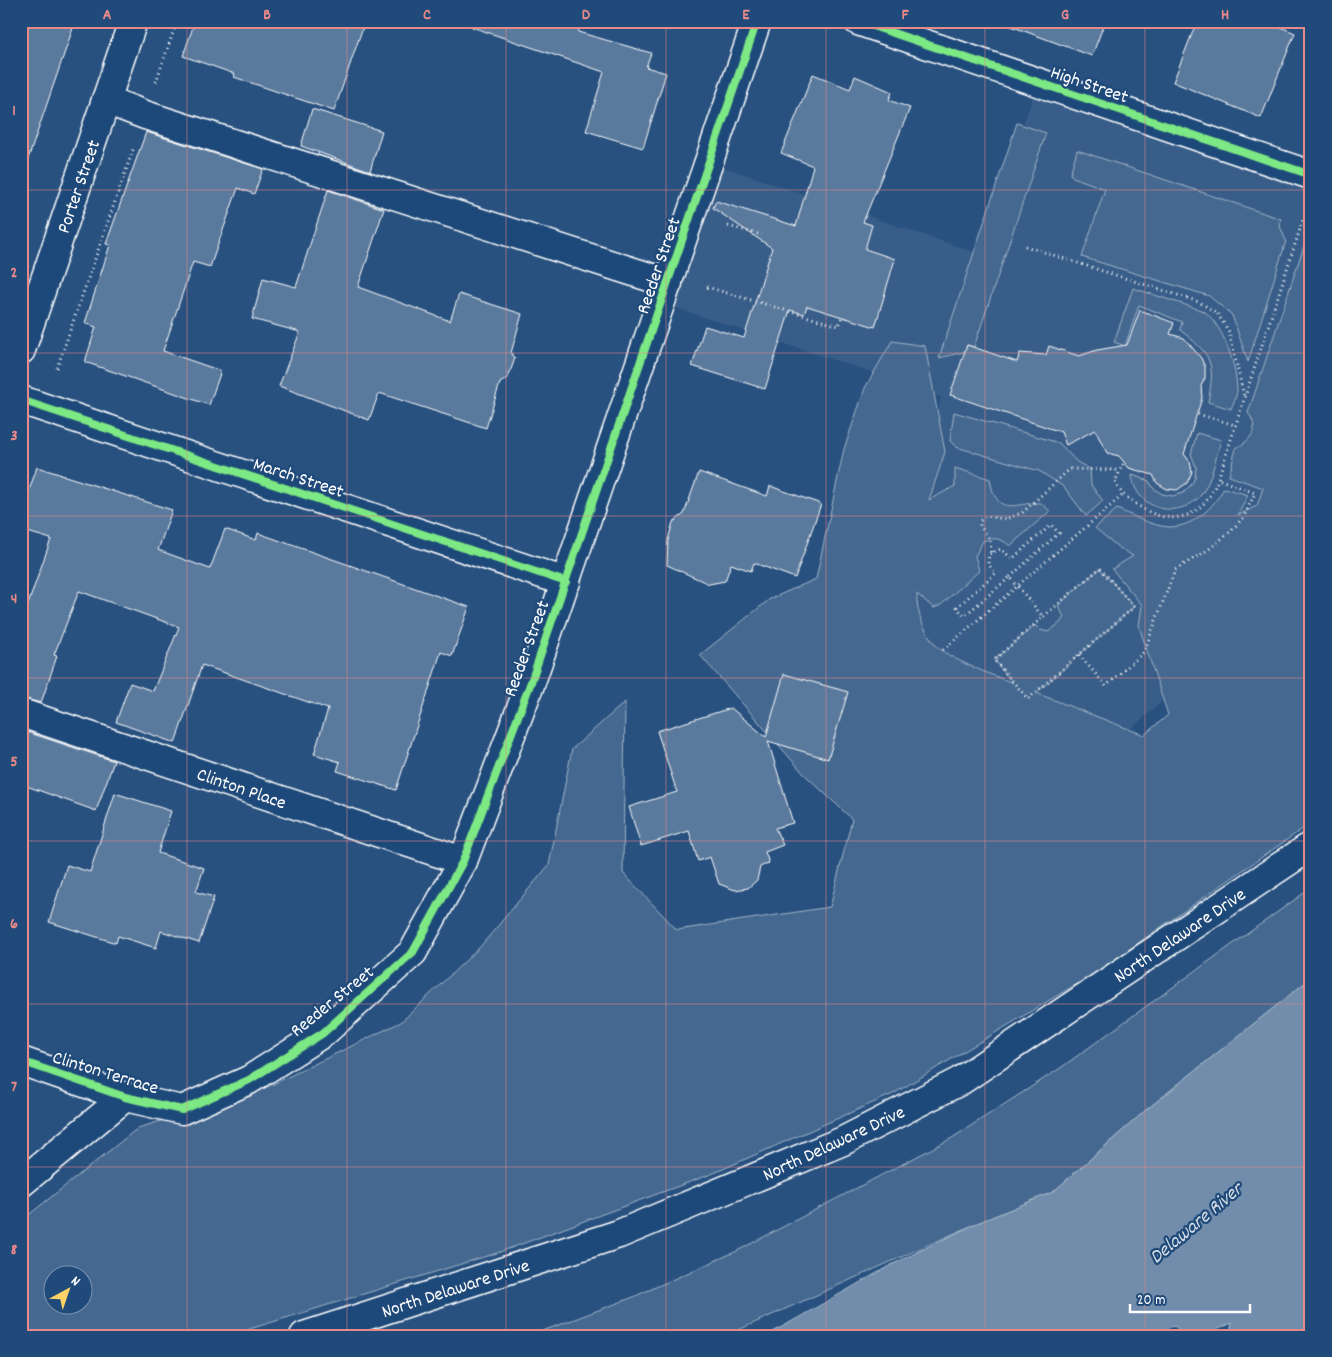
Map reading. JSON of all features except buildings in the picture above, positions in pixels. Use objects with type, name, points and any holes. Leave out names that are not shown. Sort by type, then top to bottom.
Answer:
[{"type":"street","name":"Porter Street","points":[[21,350],[133,21]]},
{"type":"street","name":"Reeder Street","points":[[182,1110],[249,1080],[323,1033],[413,952],[463,861],[531,682],[758,21]]},
{"type":"street","name":"High Street","points":[[858,21],[1311,175]]},
{"type":"street","points":[[106,100],[145,115],[668,283]]},
{"type":"street","name":"March Street","points":[[21,400],[566,582]]},
{"type":"street","name":"Clinton Place","points":[[21,713],[463,861]]},
{"type":"street","name":"North Delaware Drive","points":[[304,1336],[619,1234],[843,1141],[960,1081],[1311,846]]},
{"type":"street","name":"Clinton Terrace","points":[[21,1061],[125,1097],[182,1110]]},
{"type":"street","points":[[21,1183],[125,1097]]},
{"type":"path","points":[[57,368],[177,21]]},
{"type":"path","points":[[1123,464],[1115,482],[1123,495],[1144,510],[1174,518],[1195,512],[1206,503],[1218,479],[1303,220]]},
{"type":"path","points":[[728,226],[762,235]]},
{"type":"path","points":[[1025,246],[1199,302],[1217,313],[1230,332],[1245,398]]},
{"type":"path","points":[[707,287],[839,326],[842,316]]},
{"type":"path","points":[[1198,414],[1235,425]]},
{"type":"path","points":[[991,552],[1001,549],[1012,559],[1051,525],[1059,533],[964,616],[957,608],[996,573],[988,564],[987,560],[991,552],[990,539],[980,526],[980,520],[986,516],[1005,519],[1022,513],[1070,469],[1119,470]]},
{"type":"path","points":[[1079,655],[1106,686],[1144,652],[1175,570],[1209,549],[1230,532],[1243,518],[1255,493],[1218,479]]},
{"type":"path","points":[[943,650],[1123,495]]},
{"type":"path","points":[[1100,568],[1134,607],[1028,699],[994,660],[1043,617],[1100,568]]},
{"type":"path","points":[[1010,577],[1043,617]]},
{"type":"shaded area","points":[[1038,83],[1311,175],[1311,513],[1168,696],[1086,769],[887,636],[941,398],[922,389],[661,303],[709,162],[977,253]]},
{"type":"shaded area","points":[[1017,123],[1046,133],[974,347],[967,345],[964,352],[939,358]]},
{"type":"shaded area","points":[[1077,150],[1281,219],[1280,226],[1286,241],[1248,362],[1232,315],[1209,296],[1082,257],[1105,189],[1073,177],[1070,174]]},
{"type":"shaded area","points":[[1311,242],[1311,823],[1095,973],[893,1094],[714,1173],[500,1252],[227,1336],[21,1336],[21,1221],[138,1128],[261,1090],[401,1022],[480,947],[549,865],[572,749],[625,702],[623,873],[677,930],[830,907],[852,819],[804,774],[700,655],[770,599],[816,579],[844,449],[865,388],[892,341],[925,346],[945,452],[929,500],[955,486],[955,468],[990,479],[993,491],[1002,504],[1015,506],[1041,503],[1050,511],[1010,546],[1004,541],[997,539],[983,541],[975,556],[979,571],[941,605],[934,608],[917,594],[921,620],[934,643],[948,655],[1013,683],[994,660],[1035,625],[1040,630],[1048,632],[1060,623],[1064,617],[1058,605],[1100,568],[1134,607],[1036,693],[1144,735],[1168,715],[1139,626],[1142,605],[1112,569],[1133,556],[1118,547],[1095,528],[1117,509],[1162,526],[1169,527],[1187,524],[1202,515],[1214,503],[1224,488],[1248,495],[1238,515],[1257,506],[1263,488],[1229,476],[1236,448],[1250,437],[1254,429],[1252,418],[1248,413],[1305,243]]},
{"type":"shaded area","points":[[1133,288],[1204,311],[1211,318],[1228,347],[1234,369],[1237,392],[1231,409],[1208,402],[1211,377],[1209,360],[1199,346],[1180,330],[1182,322],[1139,305],[1125,346],[1114,342]]},
{"type":"shaded area","points":[[954,412],[1059,443],[1077,462],[1090,469],[1091,485],[1103,501],[1086,516],[1064,487],[1039,471],[956,447],[950,441]]},
{"type":"shaded area","points":[[1197,433],[1221,440],[1211,476],[1201,495],[1192,503],[1181,508],[1159,508],[1149,504],[1141,497],[1135,487],[1132,475],[1149,481],[1153,488],[1162,494],[1173,496],[1183,493],[1192,484],[1195,477],[1196,467],[1191,454]]},
{"type":"shaded area","points":[[1311,888],[1311,978],[1146,1110],[1053,1192],[975,1224],[725,1336],[529,1336],[631,1298],[737,1251],[952,1138],[1059,1069]]},
{"type":"water","name":"Delaware River","points":[[1311,978],[1311,1336],[1229,1336],[1232,1323],[1203,1336],[1186,1336],[1173,1325],[1159,1336],[766,1336],[891,1265],[975,1224],[1053,1192],[1146,1110]]},
{"type":"cycle path","points":[[21,1061],[125,1097],[182,1110],[249,1080],[323,1033],[413,952],[463,861],[531,682],[757,21]]},
{"type":"cycle path","points":[[858,21],[1311,175]]},
{"type":"cycle path","points":[[21,400],[566,582]]}]
